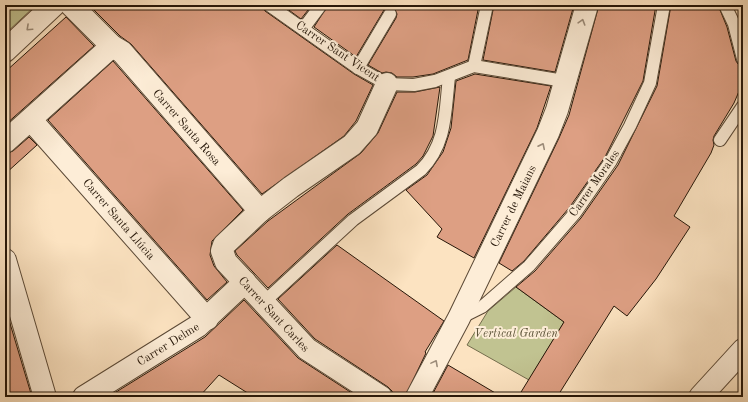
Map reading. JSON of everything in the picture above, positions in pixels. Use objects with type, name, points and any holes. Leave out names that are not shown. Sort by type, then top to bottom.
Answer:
[{"type":"street","points":[[5,51],[54,5]]},
{"type":"street","name":"Carrer Santa Rosa","points":[[70,5],[112,46],[122,52],[260,211]]},
{"type":"street","name":"Carrer de Maians","points":[[417,397],[459,318],[558,110],[564,82],[587,5]]},
{"type":"street","points":[[5,142],[112,46]]},
{"type":"street","points":[[260,211],[291,187],[352,145],[367,128],[387,84]]},
{"type":"street","name":"Carrer Santa Llúcia","points":[[31,120],[207,319]]},
{"type":"street","name":"Carrer Sant Carles","points":[[260,211],[224,245],[222,251],[226,262],[300,342],[315,356],[381,397]]},
{"type":"street","points":[[5,260],[45,397]]},
{"type":"street","name":"Carrer Delme","points":[[84,397],[207,319],[245,282]]},
{"type":"street","points":[[700,397],[743,350]]},
{"type":"lane","name":"Carrer Sant Vicent","points":[[269,5],[358,68],[387,84]]},
{"type":"lane","points":[[303,29],[321,5]]},
{"type":"lane","points":[[474,66],[487,5]]},
{"type":"lane","name":"Carrer Morales","points":[[459,318],[482,308],[529,266],[570,218],[611,160],[630,126],[650,83],[664,5]]},
{"type":"lane","points":[[725,5],[734,24],[743,59]]},
{"type":"lane","points":[[358,68],[390,14]]},
{"type":"lane","points":[[387,84],[398,86],[414,85],[449,77],[474,66],[564,82]]},
{"type":"lane","points":[[264,302],[353,220],[421,170],[429,162],[440,142],[449,77]]},
{"type":"lane","points":[[720,140],[743,106]]},
{"type":"green space","points":[[5,5],[36,5],[5,34]]},
{"type":"green space","name":"Vertical Garden","points":[[516,287],[564,322],[529,380],[467,345],[488,311]]},
{"type":"building","points":[[89,5],[262,5],[265,11],[354,74],[373,85],[356,121],[344,136],[262,194],[131,44],[120,36]]},
{"type":"building","points":[[282,5],[312,5],[301,19]]},
{"type":"building","points":[[328,5],[479,5],[468,60],[433,74],[413,77],[397,77],[392,73],[382,73],[368,65],[396,18],[397,14],[394,8],[390,7],[384,10],[356,57],[314,27]]},
{"type":"building","points":[[494,5],[574,5],[555,72],[483,60]]},
{"type":"building","points":[[599,5],[656,5],[643,81],[605,157],[569,208],[524,261],[512,271],[499,263],[569,115]]},
{"type":"building","points":[[671,5],[718,5],[727,27],[736,61],[738,64],[743,66],[743,82],[734,103],[714,136],[714,145],[711,153],[674,216],[690,227],[656,279],[627,316],[614,306],[557,397],[518,397],[564,322],[516,287],[535,271],[581,218],[618,165],[657,86]]},
{"type":"building","points":[[66,17],[94,46],[5,125],[5,72]]},
{"type":"building","points":[[113,61],[243,210],[212,241],[210,255],[214,266],[227,282],[207,300],[48,120]]},
{"type":"building","points":[[475,74],[551,86],[537,128],[474,258],[437,237],[442,229],[406,190],[427,175],[443,152],[451,128],[456,81]]},
{"type":"building","points":[[440,87],[433,136],[423,156],[416,164],[348,214],[268,288],[235,251],[268,221],[361,153],[378,133],[397,92],[415,92]]},
{"type":"building","points":[[29,137],[37,145],[5,174],[5,154],[13,151]]},
{"type":"building","points":[[337,245],[444,321],[425,352],[426,353],[405,397],[393,397],[392,391],[388,387],[315,339],[278,299]]},
{"type":"building","points":[[244,300],[298,358],[358,397],[254,397],[219,375],[199,397],[108,397],[205,337]]},
{"type":"building","points":[[6,310],[32,397],[5,397]]},
{"type":"building","points":[[448,365],[502,397],[431,397]]}]
